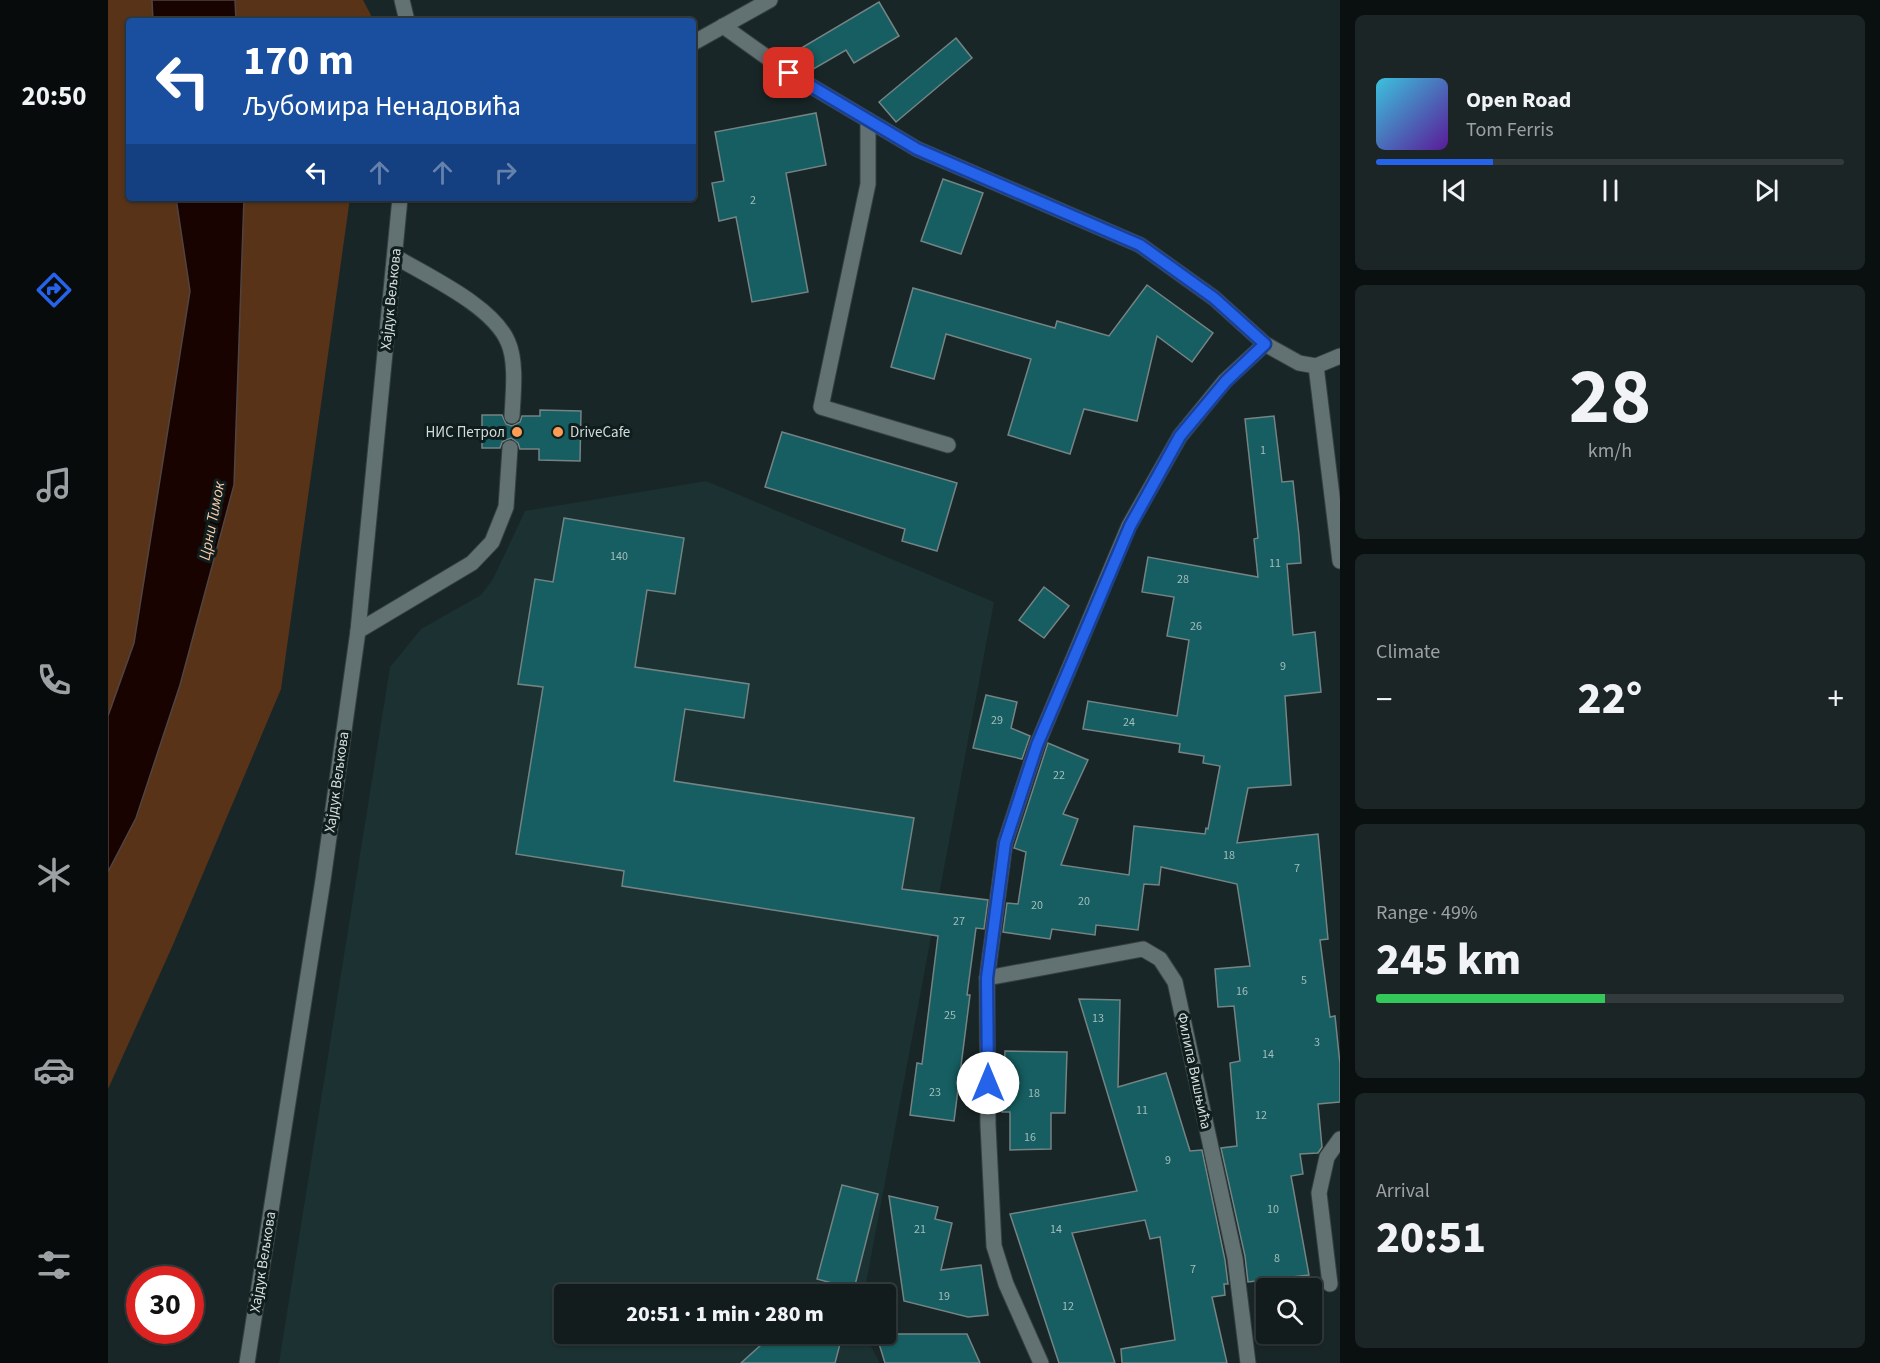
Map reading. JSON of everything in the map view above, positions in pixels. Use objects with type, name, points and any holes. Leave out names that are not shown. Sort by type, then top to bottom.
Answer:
[{"type":"street","points":[[402,0],[406,18]]},
{"type":"street","points":[[696,41],[770,0]]},
{"type":"street","points":[[723,26],[789,73],[917,149],[1140,245],[1214,298],[1265,344],[1299,363],[1316,366],[1340,356]]},
{"type":"street","points":[[868,120],[868,184],[821,407],[948,445]]},
{"type":"street","name":"Хајдук Вељкова","points":[[247,1363],[325,869],[358,631],[396,257],[404,201]]},
{"type":"street","points":[[396,257],[488,313],[508,343],[514,381],[512,416]]},
{"type":"street","points":[[1041,1363],[1006,1284],[994,1246],[988,1125],[987,978],[1005,843],[1037,745],[1130,526],[1180,436],[1226,381],[1265,344]]},
{"type":"street","points":[[1316,366],[1340,561]]},
{"type":"street","points":[[358,631],[472,563],[492,542],[506,507],[510,448]]},
{"type":"street","name":"Филипа Вишњића","points":[[987,978],[1143,949],[1160,959],[1175,982],[1235,1258],[1248,1363]]},
{"type":"street","points":[[1330,1284],[1319,1193],[1327,1157],[1340,1139]]},
{"type":"shaded area","points":[[108,0],[363,0],[372,18],[126,18],[126,201],[350,201],[281,689],[172,947],[108,1089]]},
{"type":"shaded area","points":[[706,481],[994,602],[866,1284],[554,1284],[554,1344],[870,1344],[880,1363],[279,1363],[390,667],[421,629],[481,595],[493,579],[525,511]]},
{"type":"water","points":[[152,0],[235,0],[236,18],[153,18]]},
{"type":"water","name":"Црни Тимок","points":[[176,201],[244,201],[234,485],[180,685],[136,818],[108,872],[108,716],[134,643],[190,291]]},
{"type":"building","points":[[879,2],[899,36],[854,63],[846,50],[810,71],[798,50]]},
{"type":"building","points":[[956,38],[972,58],[896,122],[879,102]]},
{"type":"building","points":[[816,113],[826,165],[786,173],[808,292],[752,302],[736,217],[719,221],[712,183],[724,181],[715,132]]},
{"type":"building","points":[[943,179],[983,193],[961,254],[921,241]]},
{"type":"building","points":[[1147,285],[1213,333],[1192,362],[1157,336],[1137,421],[1084,409],[1070,454],[1008,435],[1031,359],[946,334],[934,379],[891,367],[913,288],[1055,328],[1057,321],[1109,336]]},
{"type":"building","points":[[540,410],[581,411],[580,461],[539,460],[539,449],[520,449],[518,443],[511,438],[502,442],[500,448],[482,448],[482,415],[502,415],[506,424],[512,426],[520,422],[522,416],[540,416]]},
{"type":"building","points":[[1274,416],[1282,482],[1293,481],[1301,563],[1287,564],[1293,635],[1315,632],[1321,692],[1285,696],[1291,785],[1248,788],[1237,843],[1318,834],[1328,939],[1320,940],[1330,1017],[1335,1016],[1340,1064],[1340,1102],[1318,1104],[1322,1147],[1318,1153],[1300,1154],[1303,1174],[1291,1176],[1309,1275],[1256,1278],[1256,1281],[1248,1282],[1245,1256],[1221,1148],[1237,1146],[1230,1063],[1240,1061],[1234,1006],[1218,1007],[1215,969],[1250,966],[1237,884],[1161,867],[1159,885],[1144,884],[1138,930],[1096,925],[1095,935],[1052,929],[1050,939],[1003,932],[1007,903],[1018,904],[1026,852],[1014,848],[1048,743],[1088,760],[1063,814],[1078,819],[1061,865],[1129,875],[1134,826],[1205,834],[1206,828],[1208,829],[1220,766],[1203,763],[1204,756],[1179,752],[1180,744],[1083,729],[1088,701],[1177,716],[1189,640],[1167,636],[1174,597],[1142,592],[1148,557],[1258,577],[1254,539],[1258,538],[1245,419]]},
{"type":"building","points":[[782,432],[957,483],[937,551],[902,541],[905,529],[765,487]]},
{"type":"building","points":[[564,518],[684,538],[675,594],[647,590],[635,667],[749,684],[744,718],[685,709],[674,781],[914,818],[902,889],[988,900],[984,929],[976,928],[954,1121],[910,1115],[917,1063],[922,1064],[938,936],[622,886],[624,871],[516,854],[543,687],[518,684],[535,579],[553,582]]},
{"type":"building","points":[[1044,587],[1069,606],[1044,638],[1019,620]]},
{"type":"building","points":[[986,695],[1017,702],[1011,728],[1030,736],[1022,759],[973,748]]},
{"type":"building","points":[[1079,999],[1120,1000],[1118,1087],[1166,1073],[1190,1151],[1202,1150],[1228,1284],[1224,1284],[1225,1295],[1212,1297],[1227,1363],[1122,1363],[1121,1349],[1175,1340],[1160,1237],[1150,1239],[1145,1220],[1072,1233],[1115,1363],[1059,1363],[1010,1214],[1137,1191]]},
{"type":"building","points":[[1005,1051],[1067,1052],[1065,1113],[1051,1113],[1051,1149],[1010,1150],[1010,1112],[1002,1112]]},
{"type":"building","points":[[842,1185],[878,1194],[855,1284],[836,1284],[817,1279]]},
{"type":"building","points":[[889,1196],[938,1207],[935,1219],[952,1223],[941,1270],[981,1265],[988,1315],[968,1317],[904,1301]]},
{"type":"building","points":[[896,1334],[967,1334],[980,1363],[885,1363],[879,1344],[896,1344]]},
{"type":"building","points":[[762,1344],[840,1344],[835,1363],[741,1363]]},
{"type":"place","name":"НИС Петрол","points":[[517,432]]},
{"type":"place","name":"DriveCafe","points":[[558,432]]},
{"type":"route","points":[[789,73],[917,149],[1140,245],[1214,298],[1265,344],[1226,381],[1180,436],[1130,526],[1037,745],[1005,843],[987,978],[988,1083]]}]
